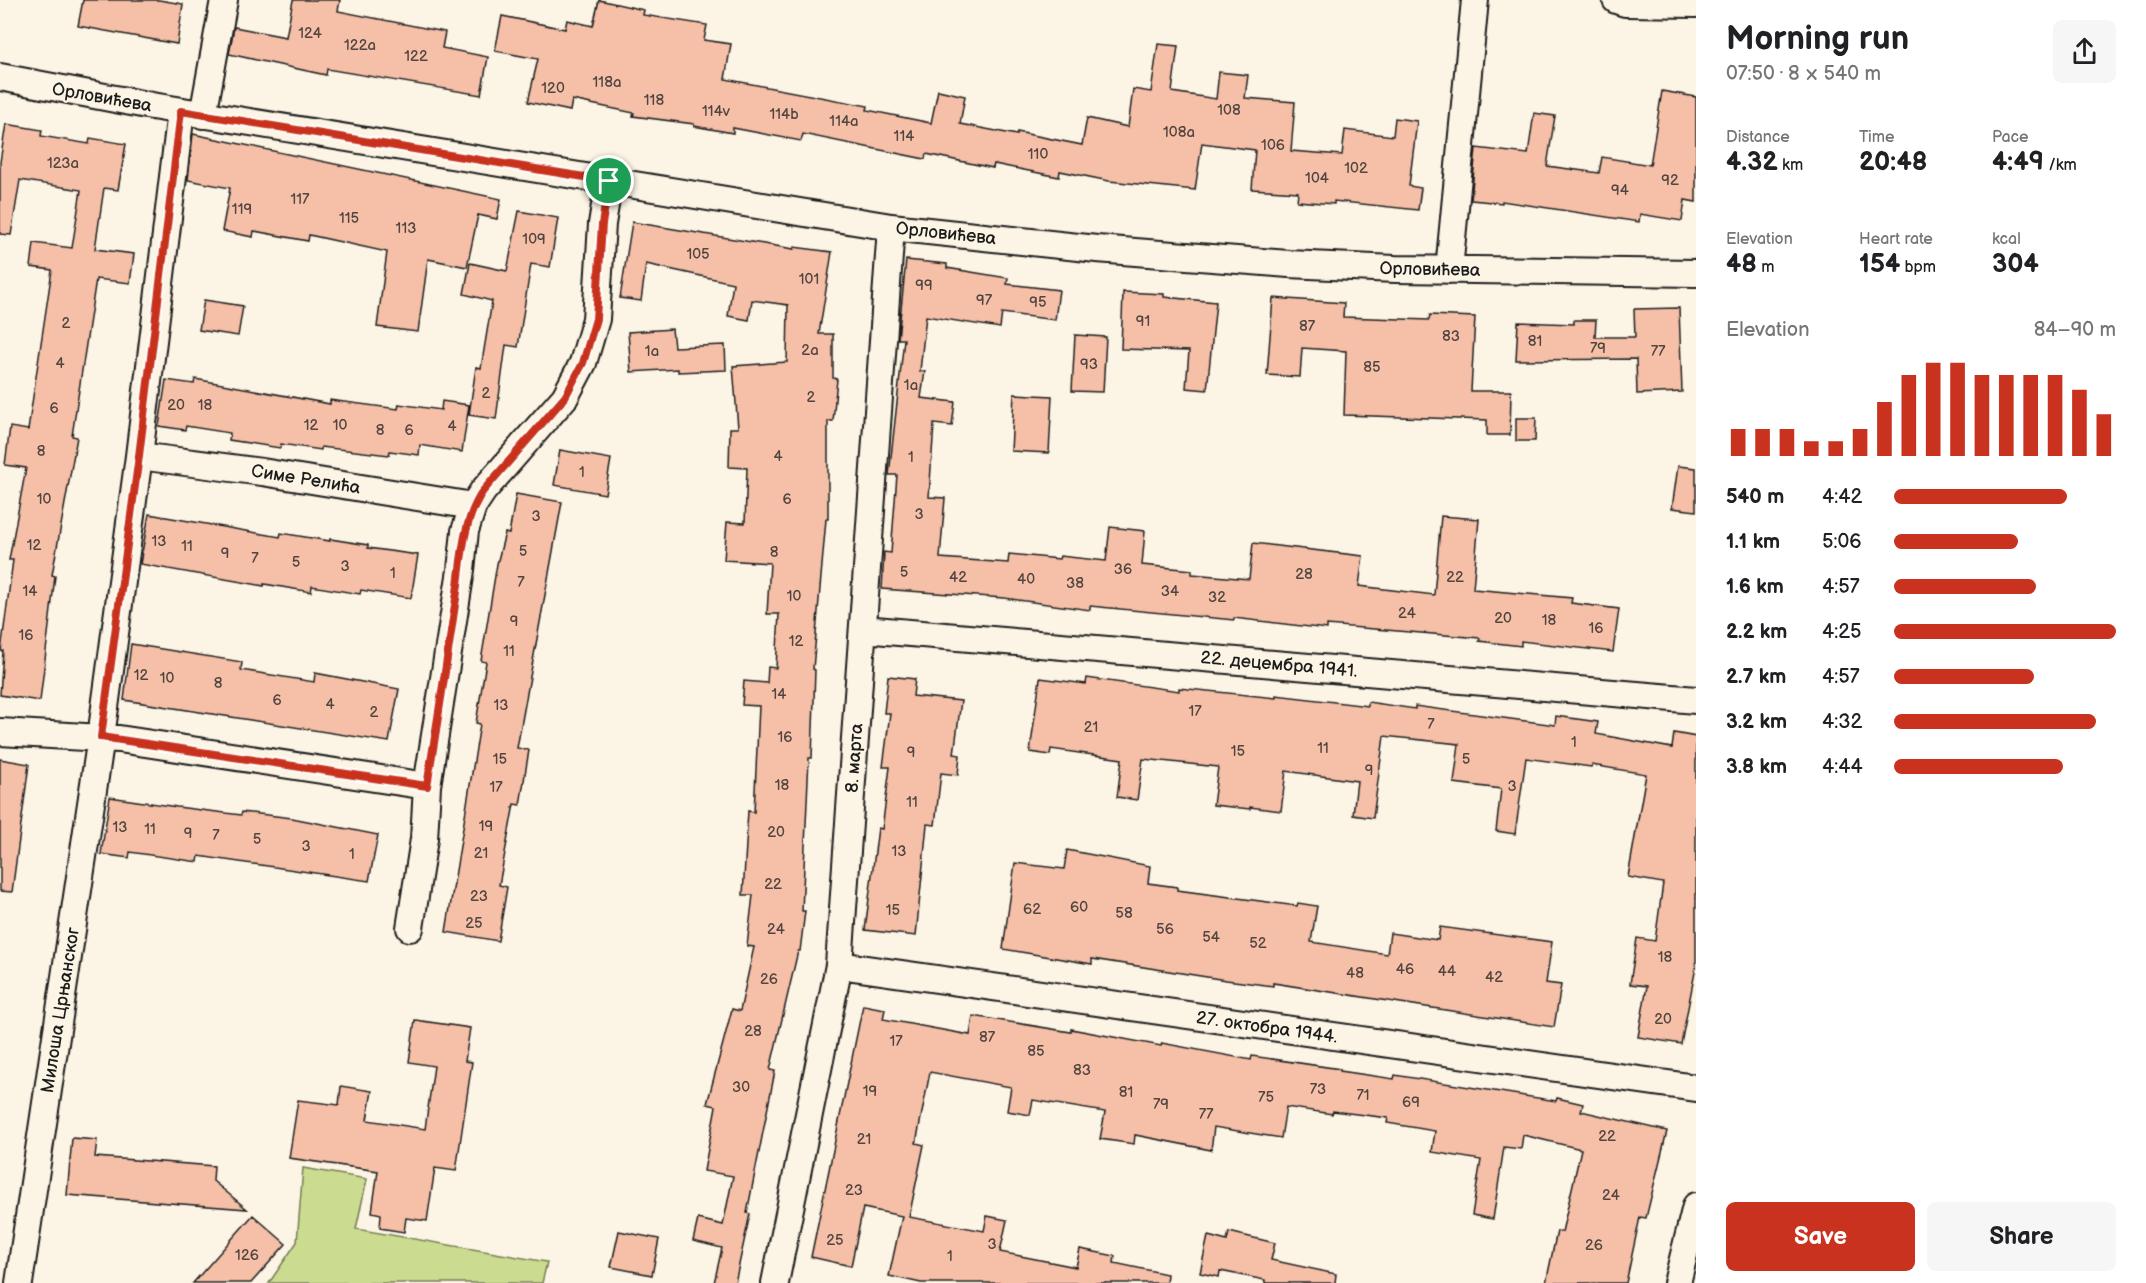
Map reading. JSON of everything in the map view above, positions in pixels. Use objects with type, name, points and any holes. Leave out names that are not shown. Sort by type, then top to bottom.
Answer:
[{"type":"street","points":[[192,113],[224,0]]},
{"type":"street","points":[[1449,270],[1475,0]]},
{"type":"street","points":[[1616,0],[1625,3],[1696,4]]},
{"type":"street","name":"Орловићева","points":[[0,78],[192,113],[891,227],[1171,256],[1312,265],[1449,270],[1696,273]]},
{"type":"street","name":"Милоша Црњанског","points":[[19,1283],[101,737],[139,456],[192,113]]},
{"type":"street","points":[[410,928],[424,838],[427,786],[465,531],[473,506],[565,397],[583,363],[596,319],[602,224],[609,181]]},
{"type":"street","name":"8. марта","points":[[775,1283],[839,965],[891,227]]},
{"type":"street","name":"Симе Релића","points":[[139,456],[262,472],[473,506]]},
{"type":"street","name":"22. децембра 1941.","points":[[863,629],[1696,700]]},
{"type":"street","points":[[0,732],[101,737],[427,786]]},
{"type":"street","name":"27. октобра 1944.","points":[[839,965],[1696,1088]]},
{"type":"street","points":[[1677,1283],[1696,1206]]},
{"type":"green space","points":[[303,1168],[367,1179],[356,1229],[547,1262],[542,1283],[269,1283],[297,1242]]},
{"type":"building","points":[[83,0],[159,0],[183,4],[177,44],[78,26]]},
{"type":"building","points":[[293,0],[340,0],[338,11],[445,32],[442,48],[488,57],[481,95],[327,69],[326,75],[229,54],[234,27],[286,37]]},
{"type":"building","points":[[599,0],[644,10],[643,15],[707,25],[704,40],[731,44],[725,79],[868,106],[867,110],[931,123],[938,90],[965,96],[960,124],[1082,145],[1087,118],[1128,127],[1133,89],[1151,92],[1158,44],[1178,46],[1172,92],[1216,99],[1219,72],[1248,75],[1245,98],[1295,102],[1291,151],[1342,155],[1345,130],[1393,136],[1395,118],[1417,121],[1409,186],[1421,188],[1418,210],[1334,201],[1334,204],[1297,201],[1298,192],[1252,189],[1255,150],[1202,143],[1195,190],[1109,181],[1060,171],[1059,177],[994,164],[993,168],[926,154],[925,159],[803,134],[801,141],[733,128],[733,133],[694,126],[694,124],[633,116],[634,113],[572,100],[570,111],[528,102],[538,59],[495,51],[502,16],[565,29],[567,20],[593,26]]},
{"type":"building","points":[[1662,91],[1696,97],[1696,202],[1685,200],[1682,221],[1640,214],[1639,222],[1502,201],[1502,203],[1471,200],[1476,148],[1528,154],[1534,113],[1555,116],[1547,166],[1599,173],[1602,157],[1650,165]]},
{"type":"building","points":[[6,124],[42,130],[41,136],[89,144],[90,138],[126,144],[118,190],[104,188],[95,249],[134,254],[130,283],[96,279],[72,436],[77,437],[52,575],[55,576],[40,701],[0,695],[3,651],[1,651],[13,560],[9,560],[26,468],[5,465],[10,427],[28,430],[52,270],[31,267],[34,243],[72,248],[81,190],[20,180],[11,235],[0,234],[0,162]]},
{"type":"building","points":[[193,134],[501,199],[497,219],[478,215],[467,267],[428,259],[418,332],[377,327],[387,252],[309,235],[308,241],[254,231],[253,237],[222,231],[230,188],[188,180]]},
{"type":"building","points":[[519,211],[558,218],[550,267],[531,264],[518,347],[506,345],[496,419],[469,415],[476,367],[481,368],[492,301],[464,294],[470,263],[507,271]]},
{"type":"building","points":[[632,222],[794,249],[794,247],[832,252],[819,334],[833,334],[833,378],[837,379],[833,421],[828,421],[828,519],[826,519],[813,669],[815,670],[812,758],[809,758],[802,911],[805,911],[800,951],[798,951],[770,1070],[775,1071],[747,1213],[750,1214],[735,1283],[714,1283],[722,1248],[693,1241],[698,1219],[723,1225],[733,1176],[704,1171],[716,1106],[707,1104],[732,1009],[740,1011],[754,947],[747,946],[753,895],[743,895],[748,811],[754,812],[759,706],[742,705],[744,681],[767,683],[768,667],[776,668],[779,614],[767,614],[770,563],[724,560],[727,522],[745,523],[747,468],[729,467],[730,428],[738,428],[733,366],[787,362],[788,305],[752,300],[749,320],[728,316],[733,283],[646,264],[641,301],[620,298]]},
{"type":"building","points":[[906,260],[947,264],[947,268],[1008,278],[1007,284],[1059,290],[1055,320],[1002,313],[1000,328],[926,316],[920,371],[925,371],[921,398],[955,402],[952,426],[934,424],[929,497],[945,498],[940,558],[1008,563],[1009,554],[1106,561],[1110,527],[1145,531],[1142,565],[1192,570],[1192,574],[1249,579],[1253,543],[1363,556],[1359,586],[1434,595],[1441,516],[1479,519],[1473,589],[1572,598],[1571,603],[1619,609],[1613,652],[1521,641],[1521,646],[1479,641],[1480,638],[1327,625],[1327,629],[1234,618],[1234,620],[1090,606],[1090,610],[1004,598],[882,589],[884,552],[891,553],[897,475],[889,475],[904,339],[898,339]]},
{"type":"building","points":[[1123,292],[1164,294],[1164,297],[1216,302],[1207,390],[1186,388],[1189,351],[1121,349]]},
{"type":"building","points":[[1273,298],[1344,303],[1343,317],[1429,320],[1430,315],[1475,317],[1471,391],[1511,391],[1510,435],[1487,435],[1487,420],[1344,415],[1346,351],[1302,348],[1300,377],[1267,375]]},
{"type":"building","points":[[204,300],[243,306],[238,336],[199,330]]},
{"type":"building","points":[[1679,308],[1682,392],[1637,394],[1636,359],[1516,360],[1518,322],[1574,324],[1574,320],[1596,320],[1595,337],[1635,337],[1634,309]]},
{"type":"building","points":[[672,329],[674,347],[725,345],[726,370],[678,372],[678,369],[631,372],[628,332]]},
{"type":"building","points":[[1075,335],[1106,337],[1103,392],[1072,391]]},
{"type":"building","points":[[195,379],[330,404],[330,400],[398,409],[399,404],[441,410],[442,401],[469,405],[462,452],[420,445],[419,455],[390,451],[389,455],[321,447],[321,450],[281,444],[280,448],[229,440],[230,433],[186,426],[185,430],[159,426],[166,380],[194,384]]},
{"type":"building","points":[[1014,394],[1052,396],[1049,453],[1011,451]]},
{"type":"building","points":[[1516,418],[1536,418],[1535,441],[1516,441]]},
{"type":"building","points":[[560,450],[611,459],[605,494],[554,485]]},
{"type":"building","points":[[1678,466],[1696,468],[1696,511],[1672,508]]},
{"type":"building","points":[[516,494],[562,502],[517,748],[529,750],[520,805],[514,804],[499,885],[507,887],[498,941],[446,932],[480,724],[476,723],[486,662],[481,661],[497,564],[505,533],[509,534]]},
{"type":"building","points":[[149,514],[280,537],[281,533],[330,541],[330,539],[368,545],[368,548],[418,555],[411,598],[361,590],[360,594],[312,586],[311,592],[140,564]]},
{"type":"building","points":[[131,644],[242,662],[241,670],[314,682],[315,673],[399,689],[389,742],[124,700]]},
{"type":"building","points":[[888,676],[915,679],[913,696],[961,701],[954,754],[960,755],[958,775],[941,773],[935,825],[927,824],[916,936],[865,930],[878,828],[882,829],[890,767],[883,767],[890,713],[884,713]]},
{"type":"building","points":[[1040,678],[1086,684],[1087,678],[1179,691],[1179,688],[1276,698],[1276,695],[1368,706],[1368,702],[1415,709],[1415,706],[1555,725],[1556,716],[1598,722],[1596,734],[1672,748],[1674,733],[1696,737],[1696,967],[1681,1044],[1638,1037],[1647,986],[1630,984],[1637,938],[1655,941],[1663,883],[1628,877],[1646,774],[1526,758],[1515,834],[1496,831],[1501,789],[1454,783],[1459,744],[1384,736],[1373,818],[1353,815],[1357,781],[1286,771],[1281,811],[1250,807],[1250,809],[1213,805],[1218,767],[1143,759],[1137,800],[1117,797],[1122,759],[1051,749],[1050,755],[1030,752]]},
{"type":"building","points":[[0,759],[29,764],[12,892],[0,891]]},
{"type":"building","points":[[110,797],[241,815],[242,812],[292,818],[378,835],[369,881],[199,856],[198,862],[130,852],[129,858],[101,854]]},
{"type":"building","points":[[1067,850],[1150,866],[1148,883],[1177,887],[1177,890],[1297,906],[1298,903],[1317,906],[1311,942],[1387,954],[1390,933],[1438,940],[1440,927],[1552,942],[1546,983],[1561,985],[1554,1027],[1273,983],[1273,986],[1226,980],[1092,959],[1092,964],[1003,949],[1015,863],[1064,869]]},
{"type":"building","points":[[863,1005],[885,1009],[883,1019],[970,1035],[973,1016],[1071,1032],[1071,1029],[1161,1046],[1162,1043],[1251,1060],[1252,1056],[1394,1079],[1395,1075],[1556,1101],[1557,1098],[1583,1104],[1581,1111],[1667,1131],[1646,1218],[1640,1217],[1626,1283],[1546,1283],[1557,1231],[1562,1232],[1581,1149],[1523,1135],[1521,1149],[1504,1147],[1493,1219],[1472,1215],[1481,1160],[1432,1152],[1435,1131],[1387,1123],[1388,1118],[1333,1111],[1332,1114],[1286,1107],[1281,1138],[1214,1127],[1211,1150],[1135,1135],[1134,1144],[1100,1139],[1105,1112],[1033,1100],[1030,1115],[1007,1111],[1011,1087],[930,1072],[916,1143],[924,1145],[909,1217],[984,1231],[987,1216],[1007,1220],[1000,1252],[1076,1267],[1080,1249],[1115,1256],[1114,1263],[1167,1274],[1166,1283],[921,1283],[889,1276],[902,1216],[863,1208],[851,1266],[811,1257]]},
{"type":"building","points":[[415,1020],[470,1028],[465,1061],[472,1062],[456,1171],[435,1168],[427,1221],[406,1218],[404,1232],[380,1228],[381,1214],[372,1212],[378,1171],[289,1158],[298,1100],[339,1105],[341,1086],[372,1091],[367,1120],[425,1129],[434,1066],[409,1062]]},
{"type":"building","points":[[72,1138],[97,1140],[95,1157],[214,1166],[213,1181],[247,1209],[67,1195]]},
{"type":"building","points":[[253,1215],[286,1244],[251,1283],[193,1283]]},
{"type":"building","points":[[619,1231],[659,1239],[652,1275],[611,1267]]},
{"type":"building","points":[[1229,1232],[1275,1243],[1271,1260],[1336,1274],[1335,1283],[1265,1283],[1265,1280],[1220,1271],[1219,1277],[1200,1273],[1208,1236],[1227,1241]]},
{"type":"route","points":[[181,111],[609,181],[602,224],[596,319],[583,363],[565,397],[483,491],[473,506],[465,531],[427,786],[101,737],[139,456],[181,111]]}]
